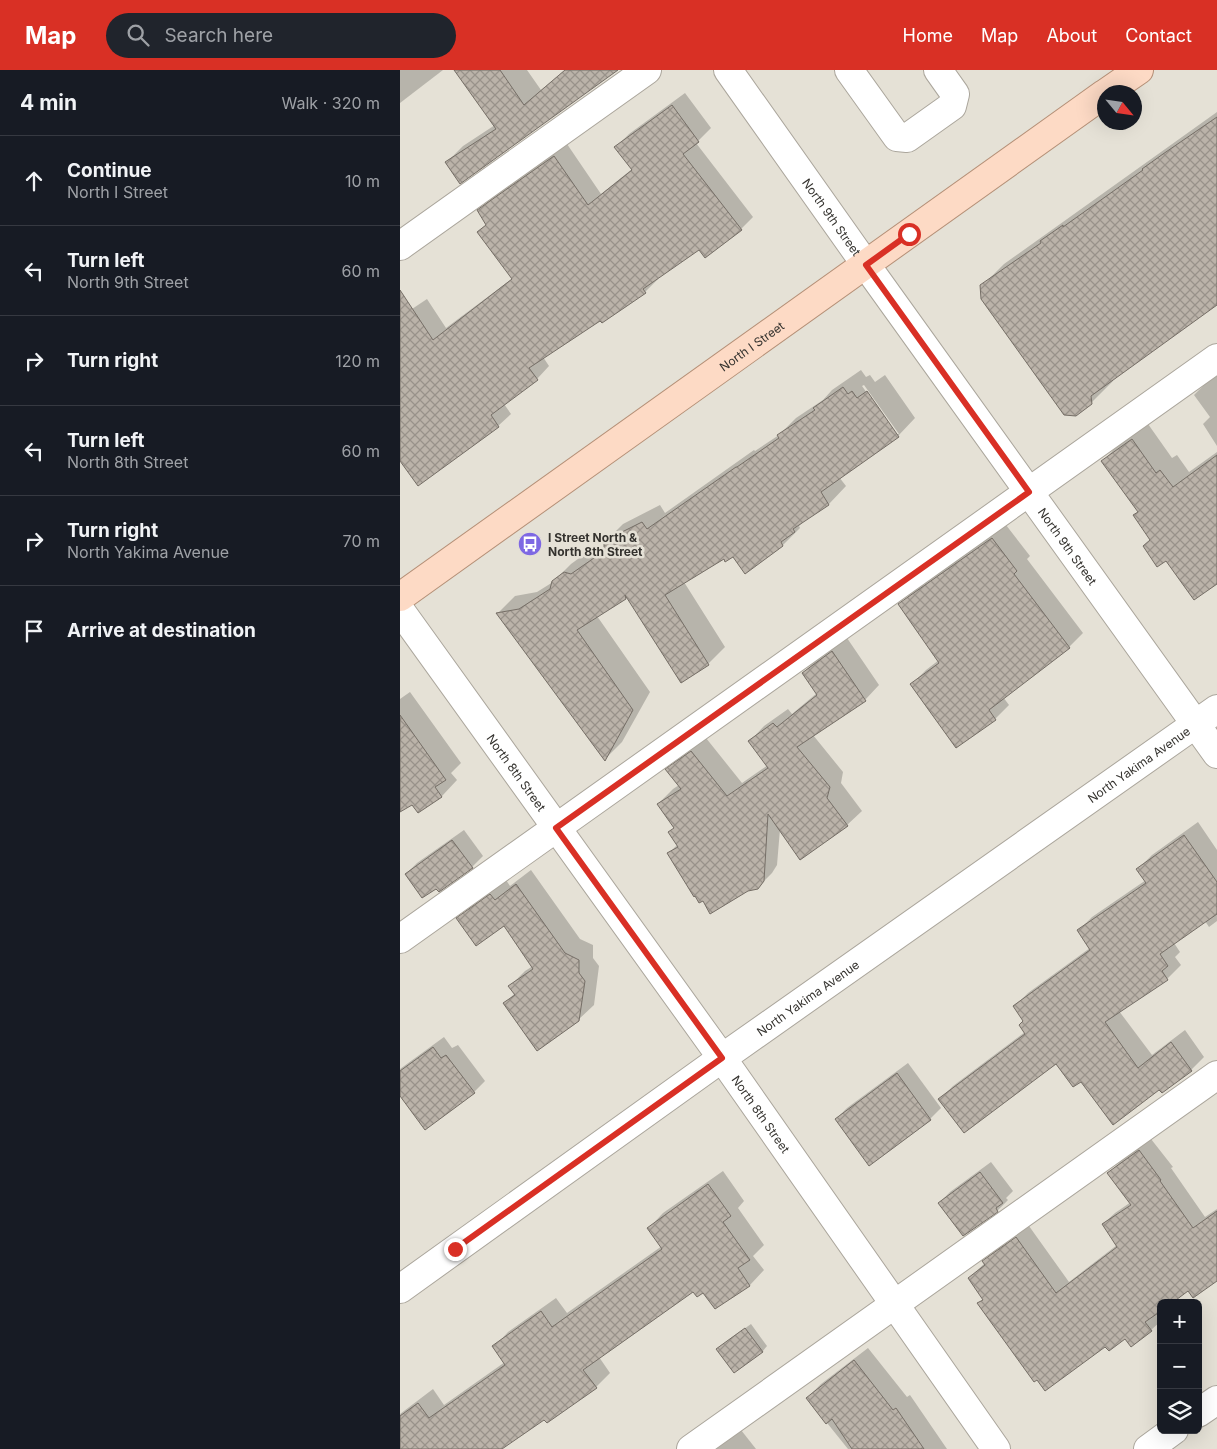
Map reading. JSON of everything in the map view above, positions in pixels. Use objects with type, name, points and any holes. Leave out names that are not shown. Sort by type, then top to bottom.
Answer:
[{"type":"main road","name":"North I Street","points":[[1118,85],[1139,70]]},
{"type":"main road","name":"North I Street","points":[[400,597],[1097,100]]},
{"type":"street","points":[[400,246],[647,70]]},
{"type":"street","name":"North 9th Street","points":[[728,70],[1029,492],[1206,716],[1217,754]]},
{"type":"street","points":[[849,70],[897,137],[907,138],[952,106],[954,94],[938,70]]},
{"type":"street","points":[[400,939],[1217,358]]},
{"type":"street","name":"North 8th Street","points":[[400,610],[722,1058],[996,1449]]},
{"type":"street","name":"North Yakima Avenue","points":[[400,1289],[722,1058],[1206,716]]},
{"type":"street","points":[[691,1449],[1217,1075]]},
{"type":"street","points":[[1202,1410],[1217,1400]]},
{"type":"street","points":[[1148,1449],[1169,1434]]},
{"type":"building","points":[[454,70],[500,70],[524,105],[565,70],[618,70],[460,184],[445,162],[496,129]]},
{"type":"building","points":[[672,105],[699,142],[683,154],[742,230],[705,258],[699,250],[643,289],[646,293],[602,323],[600,321],[529,368],[538,380],[491,415],[499,427],[418,486],[400,461],[400,290],[433,340],[512,279],[477,232],[486,225],[477,210],[554,156],[588,205],[632,170],[614,147]]},
{"type":"building","points":[[1217,117],[1217,305],[1091,396],[1092,404],[1076,416],[1064,415],[981,299],[980,285]]},
{"type":"building","points":[[843,387],[848,394],[852,391],[857,398],[867,391],[899,437],[821,492],[829,505],[793,529],[795,532],[781,542],[783,546],[745,574],[733,557],[725,562],[724,559],[665,595],[709,665],[681,683],[625,595],[626,599],[577,630],[633,710],[605,761],[496,613],[519,609],[550,589],[552,581],[564,572],[571,574],[604,551],[604,541],[642,522],[647,529],[779,438],[777,435],[815,410],[813,408]]},
{"type":"building","points":[[1132,439],[1156,473],[1160,470],[1173,487],[1217,455],[1217,584],[1194,600],[1166,561],[1157,567],[1143,546],[1150,540],[1133,515],[1138,512],[1101,461]]},
{"type":"building","points":[[992,538],[1017,571],[1014,574],[1070,648],[989,710],[996,720],[956,748],[910,684],[939,663],[898,604]]},
{"type":"building","points":[[832,651],[866,701],[797,747],[830,787],[827,798],[848,826],[800,860],[768,814],[764,881],[758,889],[748,891],[710,914],[703,901],[699,903],[694,897],[667,853],[678,847],[668,832],[674,828],[657,804],[681,789],[665,769],[691,751],[727,796],[768,768],[748,741],[773,723],[777,727],[817,695],[802,673]]},
{"type":"building","points":[[400,715],[446,780],[435,787],[442,797],[418,813],[412,805],[400,812]]},
{"type":"building","points":[[1184,835],[1217,882],[1217,914],[1160,954],[1168,966],[1162,971],[1168,980],[1105,1022],[1138,1068],[1171,1042],[1192,1071],[1162,1093],[1159,1090],[1113,1125],[1081,1082],[1073,1087],[1056,1064],[964,1133],[938,1099],[1025,1034],[1019,1025],[1023,1021],[1013,1006],[1090,950],[1077,930],[1146,883],[1136,869]]},
{"type":"building","points":[[452,840],[473,868],[439,892],[436,889],[422,898],[405,874]]},
{"type":"building","points":[[516,884],[565,953],[579,960],[579,973],[585,981],[579,1021],[537,1051],[503,1003],[515,995],[508,986],[533,969],[504,926],[476,946],[456,918],[490,894],[495,900]]},
{"type":"building","points":[[433,1047],[441,1058],[446,1055],[475,1093],[425,1130],[400,1096],[400,1071]]},
{"type":"building","points":[[897,1073],[931,1120],[869,1166],[835,1119]]},
{"type":"building","points":[[1139,1150],[1193,1228],[1217,1211],[1217,1281],[1193,1298],[1188,1291],[1177,1299],[1157,1299],[1157,1314],[1145,1322],[1152,1331],[1131,1347],[1125,1339],[1109,1351],[1105,1347],[1045,1391],[1037,1380],[1034,1382],[977,1303],[983,1300],[968,1278],[985,1265],[982,1261],[1016,1237],[1056,1293],[1117,1247],[1102,1224],[1131,1205],[1107,1173]]},
{"type":"building","points":[[980,1172],[1003,1203],[996,1208],[998,1212],[963,1236],[938,1203]]},
{"type":"building","points":[[708,1184],[731,1216],[723,1222],[750,1260],[738,1268],[750,1286],[715,1309],[703,1293],[697,1297],[693,1292],[583,1370],[597,1388],[547,1423],[544,1420],[502,1449],[400,1449],[400,1416],[418,1403],[429,1418],[505,1365],[492,1346],[541,1311],[552,1327],[662,1249],[647,1228]]},
{"type":"building","points":[[745,1328],[763,1352],[734,1373],[716,1349]]},
{"type":"building","points":[[854,1360],[893,1410],[896,1408],[924,1449],[852,1449],[832,1419],[826,1424],[806,1398]]},
{"type":"place","name":"I Street North & North 8th Street","points":[[530,544]]},
{"type":"route","points":[[455,1249],[722,1058],[556,828],[1029,492],[866,265],[909,234]]}]
